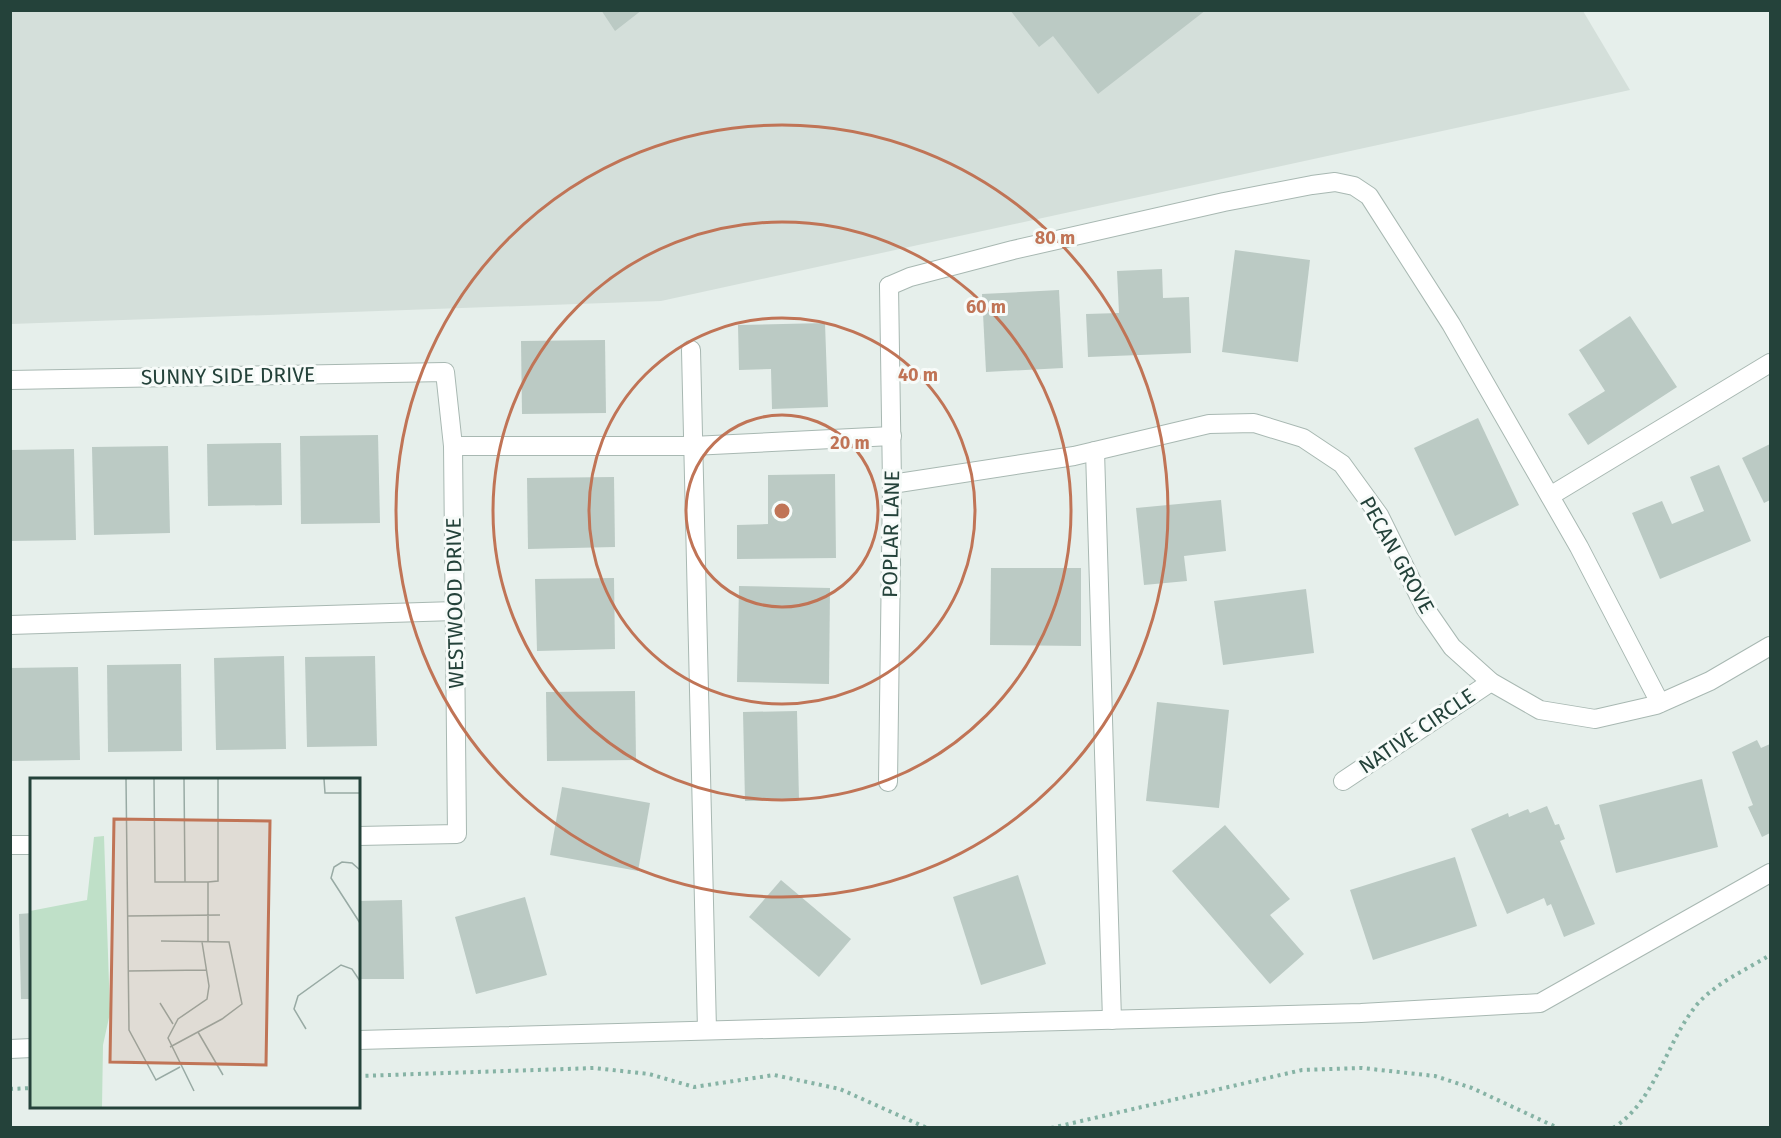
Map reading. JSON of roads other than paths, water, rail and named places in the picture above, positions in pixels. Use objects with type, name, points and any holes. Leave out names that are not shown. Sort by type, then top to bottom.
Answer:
[{"type":"street","name":"POPLAR LANE","points":[[888,782],[892,484],[889,286],[910,277],[1013,250],[1224,202],[1335,182],[1354,186],[1369,196],[1451,324],[1550,496]]},
{"type":"street","points":[[691,350],[707,1030]]},
{"type":"street","points":[[1660,704],[1580,547],[1550,496],[1770,363]]},
{"type":"street","name":"SUNNY SIDE DRIVE","points":[[10,380],[445,372]]},
{"type":"street","name":"WESTWOOD DRIVE","points":[[360,836],[458,834],[453,446],[445,372]]},
{"type":"street","name":"PECAN GROVE","points":[[892,484],[1095,451],[1209,424],[1254,423],[1303,438],[1342,464],[1379,515],[1425,608],[1452,647],[1491,682],[1540,710],[1595,719],[1660,704],[1710,681],[1770,646]]},
{"type":"street","points":[[453,446],[692,446],[892,436]]},
{"type":"street","points":[[1095,451],[1112,1020]]},
{"type":"street","points":[[10,625],[455,611]]},
{"type":"street","name":"NATIVE CIRCLE","points":[[1343,781],[1491,682]]},
{"type":"street","points":[[10,845],[30,845]]},
{"type":"street","points":[[360,1040],[1361,1013],[1540,1003],[1770,873]]},
{"type":"street","points":[[10,1049],[30,1048]]}]
